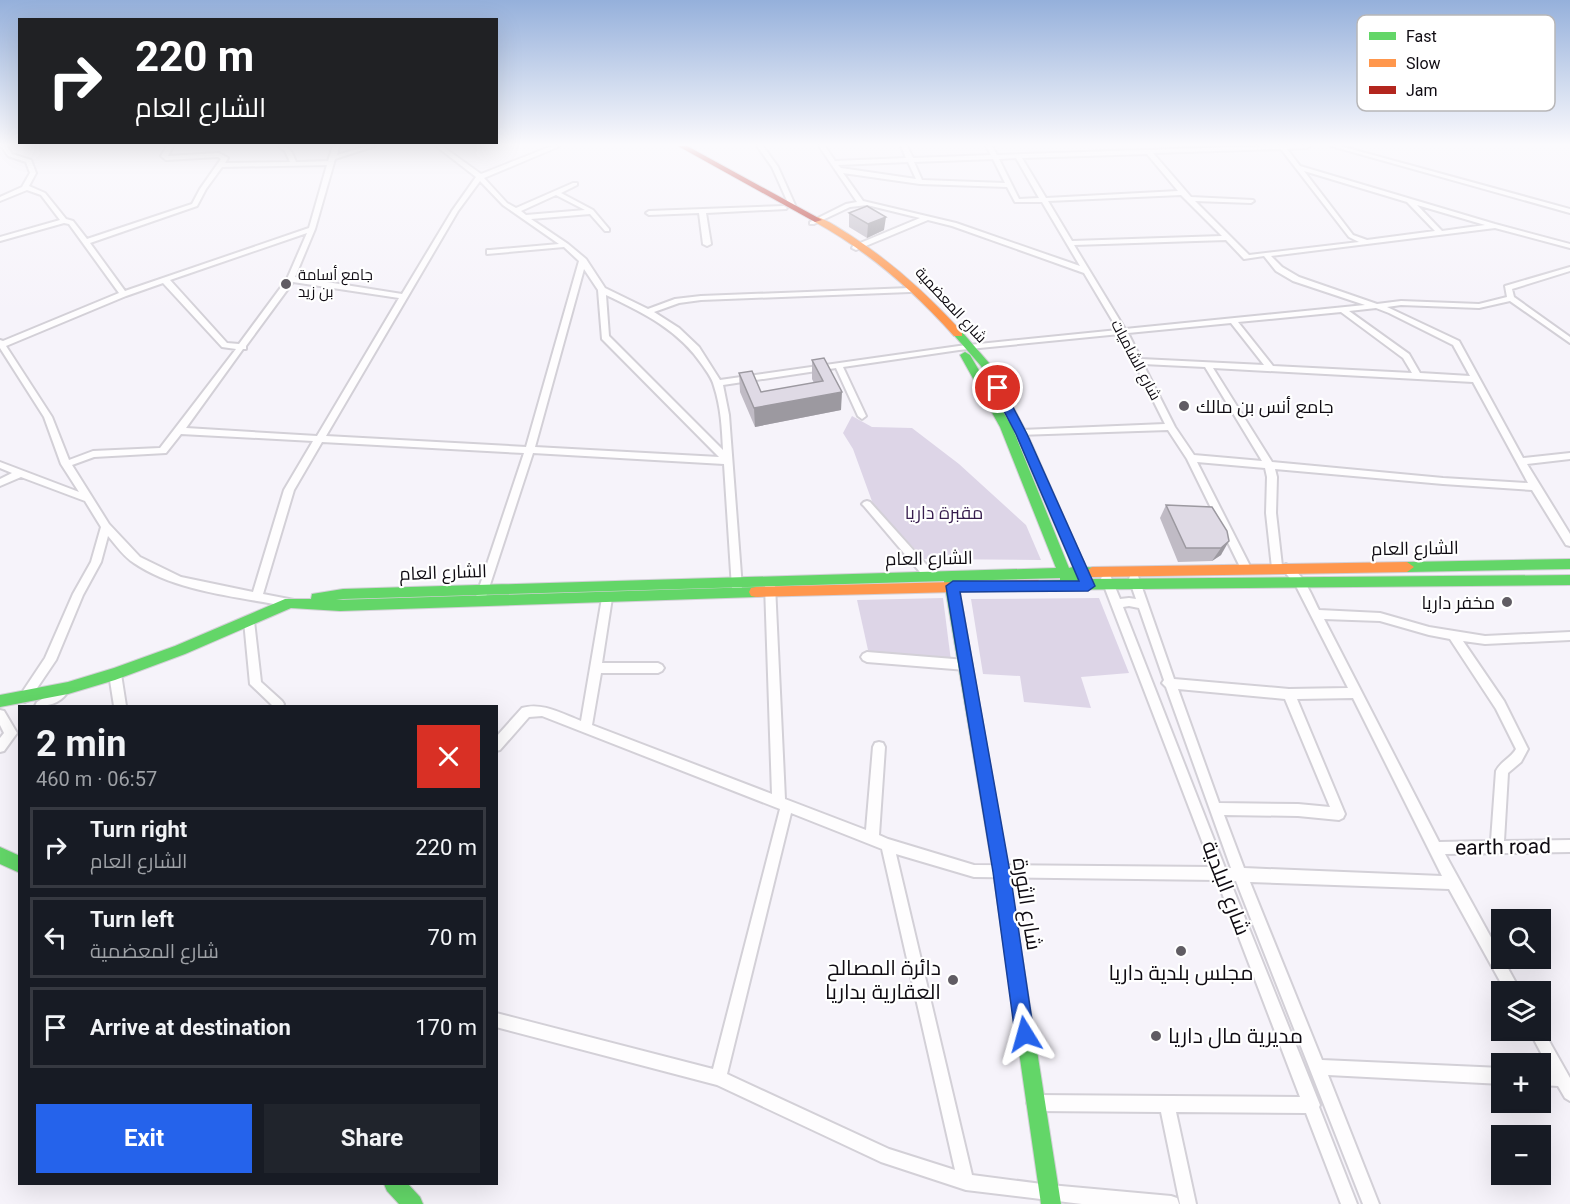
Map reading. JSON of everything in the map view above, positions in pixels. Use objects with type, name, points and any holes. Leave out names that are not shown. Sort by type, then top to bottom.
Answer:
[{"type":"main road","name":"شارع المعضمية","points":[[779,202],[859,247],[915,288],[964,347],[1006,427],[1067,580]]},
{"type":"main road","name":"شارع المعضمية","points":[[780,202],[788,207]]},
{"type":"main road","name":"شارع المعضمية","points":[[859,247],[897,276],[964,347],[985,365],[1021,434],[1088,586]]},
{"type":"main road","name":"الشارع العام","points":[[0,701],[68,688],[115,674],[290,603],[343,594],[482,595],[951,581],[1067,580],[1088,586],[1109,586],[1133,578],[1246,568],[1570,564]]},
{"type":"main road","name":"الشارع العام","points":[[1067,580],[1082,573],[1104,572],[1133,578],[1299,581],[1570,580]]},
{"type":"main road","name":"الشارع العام","points":[[770,586],[929,575],[951,581]]},
{"type":"main road","name":"شارع الثورة","points":[[951,581],[1001,872],[1051,1199]]},
{"type":"main road","points":[[482,595],[607,598],[737,587]]},
{"type":"main road","points":[[0,855],[18,864]]},
{"type":"main road","points":[[395,1185],[414,1204]]},
{"type":"street","points":[[50,202],[64,220]]},
{"type":"street","points":[[86,242],[195,205],[196,202]]},
{"type":"street","points":[[66,464],[93,454],[163,452],[291,279],[312,229],[319,202]]},
{"type":"street","points":[[256,597],[289,490],[317,439],[461,202]]},
{"type":"street","points":[[503,202],[567,245],[584,261],[602,290],[605,337],[728,461]]},
{"type":"street","points":[[520,214],[541,202]]},
{"type":"street","points":[[574,202],[592,212],[607,230]]},
{"type":"street","points":[[649,213],[702,213],[788,207],[786,202]]},
{"type":"street","name":"شارع الشاميات","points":[[1045,202],[1123,332],[1171,427],[1191,458],[1246,568]]},
{"type":"street","points":[[1192,202],[1247,257],[1495,226]]},
{"type":"street","points":[[1325,202],[1351,236],[1366,243]]},
{"type":"street","points":[[1411,202],[1440,233]]},
{"type":"street","points":[[1418,202],[1570,246]]},
{"type":"street","points":[[1538,202],[1570,211]]},
{"type":"street","points":[[815,221],[848,205],[861,203],[928,217],[999,238],[1086,271]]},
{"type":"street","points":[[520,214],[592,212]]},
{"type":"street","points":[[702,213],[706,244]]},
{"type":"street","points":[[859,247],[928,217]]},
{"type":"street","points":[[0,239],[64,220],[71,222],[123,294]]},
{"type":"street","points":[[290,603],[179,581],[136,560],[106,526],[86,498],[66,464],[48,417],[1,344],[123,294],[312,229]]},
{"type":"street","points":[[1070,243],[1229,238]]},
{"type":"street","points":[[490,252],[567,245]]},
{"type":"street","points":[[1266,254],[1279,269],[1296,279],[1392,311],[1456,343],[1535,487],[1570,542]]},
{"type":"street","points":[[482,595],[529,451],[584,261]]},
{"type":"street","points":[[1570,269],[1508,288],[1511,298],[1570,341]]},
{"type":"street","points":[[291,279],[404,297]]},
{"type":"street","points":[[165,280],[225,345],[243,346]]},
{"type":"street","points":[[602,290],[648,312],[676,330],[696,350],[718,383],[724,415],[737,587]]},
{"type":"street","points":[[648,312],[678,301],[701,298],[910,290]]},
{"type":"street","points":[[718,383],[964,347],[1401,303],[1479,306],[1511,298]]},
{"type":"street","points":[[1343,310],[1406,356],[1418,375]]},
{"type":"street","points":[[1233,321],[1270,367]]},
{"type":"street","points":[[1138,361],[1474,379]]},
{"type":"street","points":[[1207,364],[1269,465],[1272,477],[1270,513],[1281,568],[1299,581],[1453,883],[1508,981]]},
{"type":"street","points":[[838,365],[862,416]]},
{"type":"street","points":[[1021,434],[1171,427]]},
{"type":"street","points":[[178,431],[728,461]]},
{"type":"street","points":[[1522,461],[1570,456]]},
{"type":"street","points":[[1191,458],[1535,487]]},
{"type":"street","points":[[0,465],[86,498]]},
{"type":"street","points":[[0,483],[21,473]]},
{"type":"street","points":[[867,504],[929,575]]},
{"type":"street","points":[[25,697],[50,660],[78,594],[96,562],[106,526]]},
{"type":"street","name":"شارع البلدية","points":[[1104,572],[1349,1204]]},
{"type":"street","name":"شارع البلدية","points":[[1133,578],[1168,683],[1215,809],[1319,1067],[1371,1204]]},
{"type":"street","points":[[718,1078],[783,805],[770,586]]},
{"type":"street","points":[[586,729],[607,598]]},
{"type":"street","points":[[1116,604],[1128,602],[1142,605]]},
{"type":"street","points":[[1315,614],[1380,617],[1429,631],[1485,640],[1570,636]]},
{"type":"street","points":[[249,621],[256,684],[273,705]]},
{"type":"street","points":[[1453,635],[1500,705],[1522,749],[1517,758],[1502,771],[1497,847]]},
{"type":"street","points":[[867,657],[966,665]]},
{"type":"street","points":[[596,668],[658,668]]},
{"type":"street","points":[[115,674],[120,705]]},
{"type":"street","points":[[1168,683],[1288,694],[1356,693]]},
{"type":"street","points":[[42,705],[68,688]]},
{"type":"street","points":[[1215,809],[1298,810],[1339,814],[1288,694]]},
{"type":"street","points":[[498,744],[526,712],[542,711],[888,845],[974,871],[1241,874],[1453,883]]},
{"type":"street","points":[[0,715],[15,729],[0,747]]},
{"type":"street","points":[[872,839],[879,747]]},
{"type":"street","points":[[888,845],[966,1182]]},
{"type":"street","name":"earth road","points":[[1436,848],[1570,846]]},
{"type":"street","points":[[498,1021],[718,1078],[887,1156],[966,1182],[1051,1199],[1171,1204]]},
{"type":"street","points":[[1542,1041],[1570,1093]]},
{"type":"street","points":[[1319,1067],[1491,1075]]},
{"type":"street","points":[[1551,1077],[1563,1078]]},
{"type":"street","points":[[1035,1103],[1312,1105]]},
{"type":"street","points":[[1167,1105],[1188,1204]]},
{"type":"green space","name":"مقبرة داريا","points":[[852,416],[872,427],[912,428],[959,464],[1026,525],[1041,560],[924,559],[873,504],[853,449],[843,433]]},
{"type":"green space","points":[[943,598],[951,661],[876,653],[868,650],[857,600]]},
{"type":"green space","points":[[1099,598],[1129,673],[1081,677],[1091,708],[1024,702],[1020,676],[983,674],[971,599]]},
{"type":"building","points":[[867,206],[886,217],[868,224],[849,213]]},
{"type":"building","points":[[824,358],[842,392],[754,408],[739,373],[752,371],[761,392],[823,381],[812,360]]},
{"type":"building","points":[[1166,505],[1212,507],[1227,531],[1229,541],[1221,548],[1186,548]]},
{"type":"traffic: fast","points":[[958,334],[985,365],[998,388],[1021,433],[1085,580]]},
{"type":"traffic: fast","points":[[965,355],[1006,427],[1068,582]]},
{"type":"traffic: fast","points":[[1407,567],[1570,564]]},
{"type":"traffic: fast","points":[[317,598],[343,594],[496,588],[1092,572]]},
{"type":"traffic: fast","points":[[950,575],[1001,872],[1051,1204]]},
{"type":"traffic: fast","points":[[1038,585],[1570,580]]},
{"type":"traffic: fast","points":[[0,701],[68,688],[115,674],[180,650],[290,603],[340,606],[756,592]]},
{"type":"traffic: fast","points":[[0,855],[18,864]]},
{"type":"traffic: fast","points":[[395,1185],[413,1204]]},
{"type":"traffic: slow","points":[[818,220],[858,244],[893,270],[958,334]]},
{"type":"traffic: slow","points":[[1092,572],[1407,567]]},
{"type":"traffic: slow","points":[[756,592],[1038,585]]},
{"type":"traffic: jam","points":[[785,202],[818,220]]},
{"type":"place","name":"جامع أسامة بن زيد","points":[[286,284]]},
{"type":"place","name":"جامع أنس بن مالك","points":[[1184,406]]},
{"type":"place","name":"مخفر داريا","points":[[1507,602]]},
{"type":"place","name":"مجلس بلدية داريا","points":[[1181,951]]},
{"type":"place","name":"دائرة المصالح العقارية بداريا","points":[[953,980]]},
{"type":"place","name":"مديرية مال داريا","points":[[1156,1036]]},
{"type":"route","points":[[998,388],[1021,434],[1088,586],[953,586],[1001,872],[1025,1034]]}]
